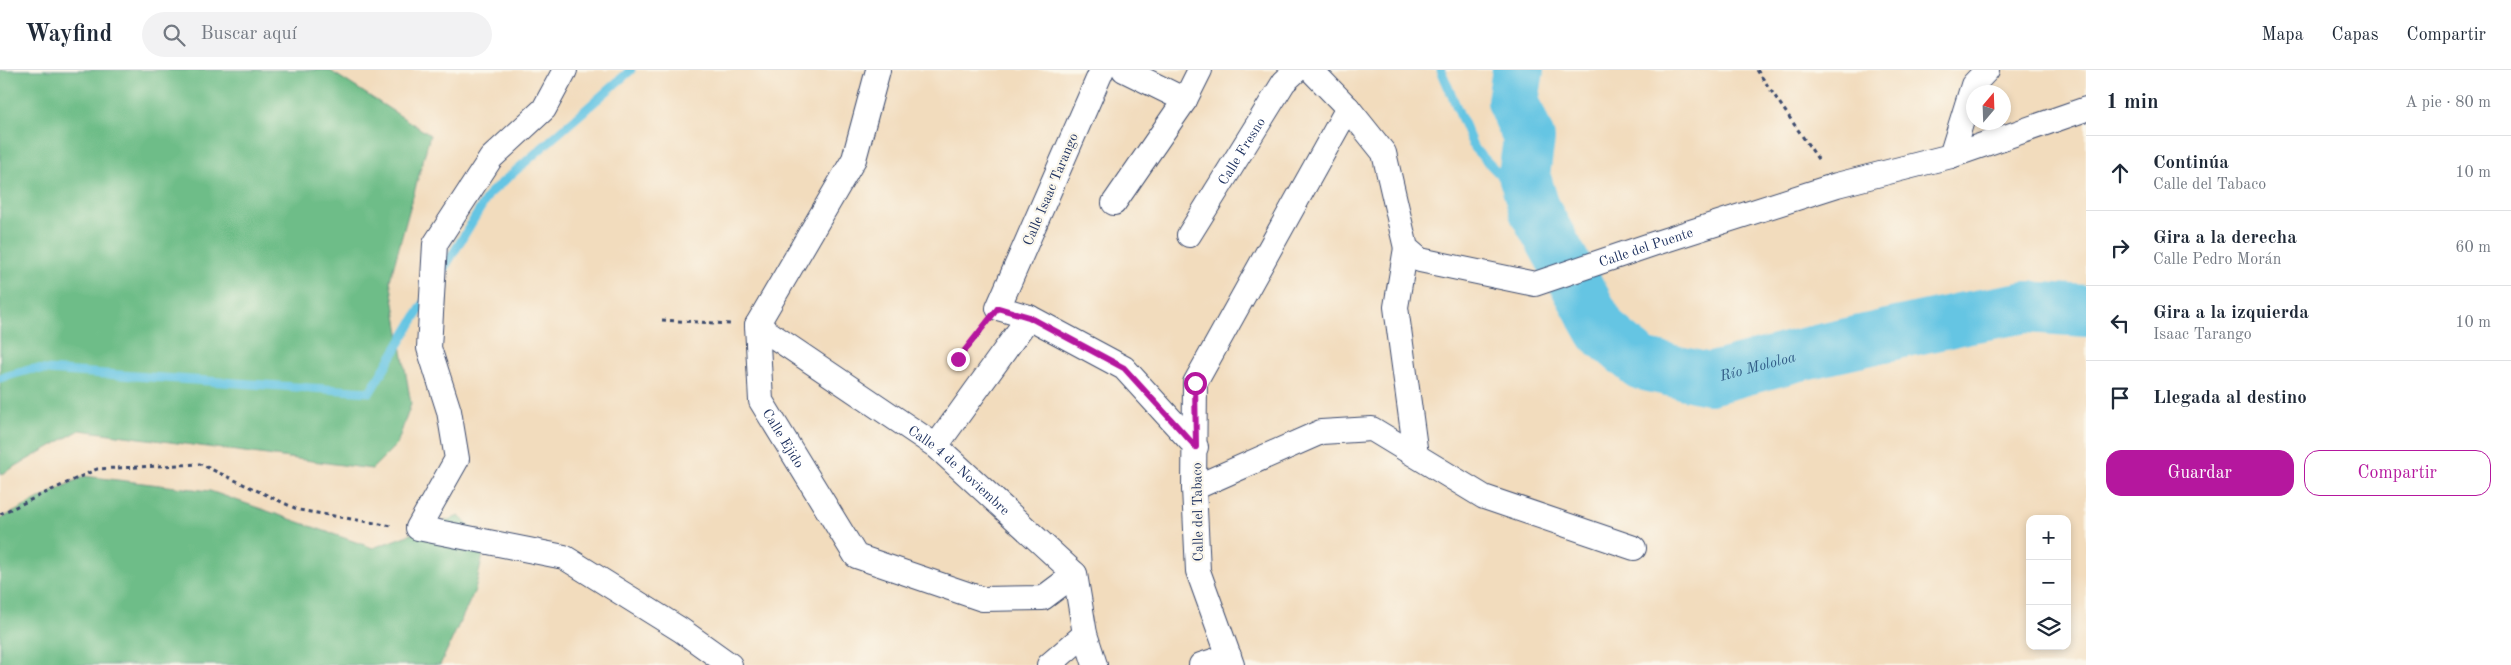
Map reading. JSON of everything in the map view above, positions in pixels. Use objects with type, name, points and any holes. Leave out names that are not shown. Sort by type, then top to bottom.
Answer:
[{"type":"street","points":[[565,70],[544,109],[490,158],[435,244],[429,348],[449,411],[457,459],[418,528],[564,557],[681,630],[730,665]]},
{"type":"street","points":[[756,325],[854,159],[878,70]]},
{"type":"street","name":"Calle Isaac Tarango","points":[[998,308],[1102,70]]},
{"type":"street","points":[[1124,70],[1185,100]]},
{"type":"street","points":[[1114,204],[1185,100],[1200,70]]},
{"type":"street","name":"Calle Fresno","points":[[1189,235],[1284,82],[1297,70]]},
{"type":"street","points":[[1312,70],[1348,108],[1384,153],[1406,248],[1396,307],[1416,455]]},
{"type":"street","points":[[1951,156],[1973,85],[1987,70]]},
{"type":"street","name":"Calle del Tabaco","points":[[1230,660],[1198,571],[1194,488],[1196,447],[1195,383],[1348,108]]},
{"type":"street","name":"Calle del Puente","points":[[1406,248],[1420,260],[1535,284],[1836,185],[1951,156],[2086,109]]},
{"type":"street","points":[[998,308],[1029,317],[1124,368],[1196,447]]},
{"type":"street","points":[[936,446],[1029,317]]},
{"type":"street","name":"Calle 4 de Noviembre","points":[[756,325],[936,446],[1075,574]]},
{"type":"street","name":"Calle Ejido","points":[[756,325],[761,401],[856,556],[982,599],[1043,598],[1075,574]]},
{"type":"street","points":[[1194,488],[1321,432],[1372,429],[1484,497],[1634,548]]},
{"type":"street","points":[[1075,574],[1085,634],[1095,665]]},
{"type":"street","points":[[1049,665],[1085,634]]},
{"type":"street","points":[[1201,665],[1230,660]]},
{"type":"path","points":[[1757,70],[1836,185]]},
{"type":"path","points":[[958,359],[998,308]]},
{"type":"path","points":[[662,320],[756,325]]},
{"type":"path","points":[[0,514],[97,469],[200,464],[299,510],[392,526],[418,528]]},
{"type":"green space","points":[[0,70],[329,70],[430,135],[390,280],[411,404],[397,444],[372,469],[80,430],[0,475]]},
{"type":"green space","points":[[84,476],[210,491],[373,548],[459,516],[486,542],[475,590],[440,665],[0,665],[0,519]]},
{"type":"waterway","points":[[439,277],[489,194],[631,70]]},
{"type":"waterway","points":[[1441,70],[1474,148],[1535,211]]},
{"type":"waterway","name":"Río Mololoa","points":[[1518,70],[1513,101],[1529,139],[1524,175],[1535,211],[1602,331],[1641,364],[1709,379],[1803,354],[1965,318],[2026,307],[2086,311]]},
{"type":"waterway","points":[[0,378],[32,369],[370,392],[425,301]]},
{"type":"route","points":[[958,359],[998,308],[1029,317],[1124,368],[1196,447],[1195,383]]}]
